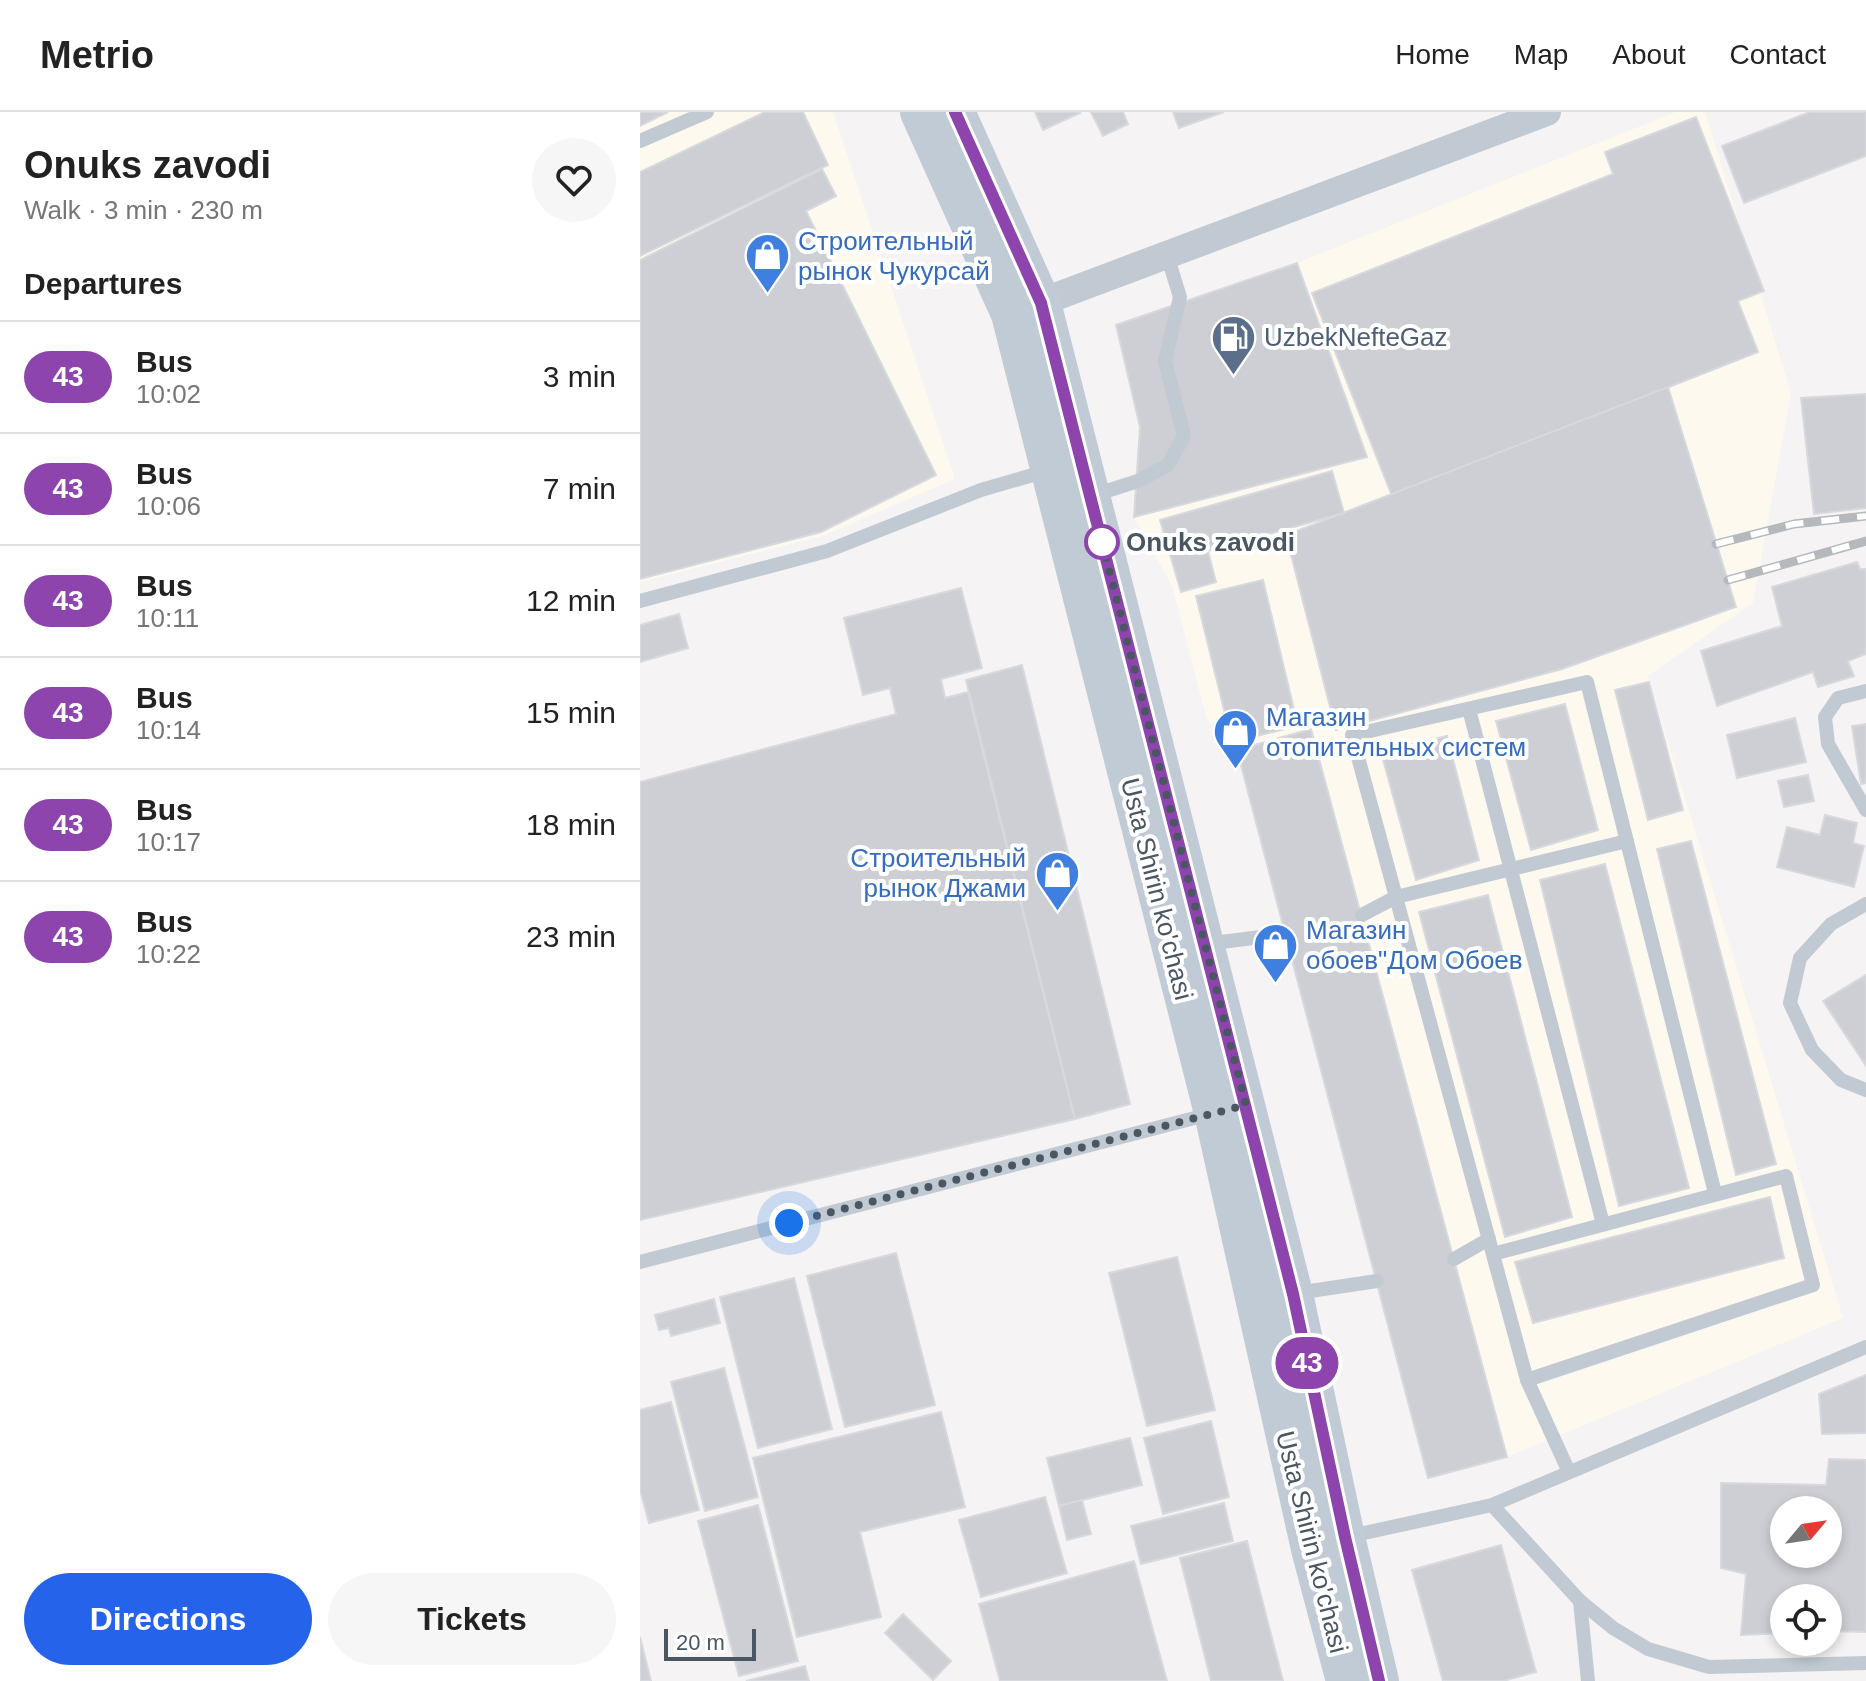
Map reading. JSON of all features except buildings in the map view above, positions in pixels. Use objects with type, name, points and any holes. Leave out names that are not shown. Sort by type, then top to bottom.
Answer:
[{"type":"main road","name":"Usta Shirin ko'chasi","points":[[920,112],[1026,308],[1050,470],[1230,1109],[1328,1543],[1379,1681]]},
{"type":"main road","name":"Usta Shirin ko'chasi","points":[[955,112],[1090,497],[1204,944],[1230,1109],[1293,1294],[1346,1681]]},
{"type":"street","points":[[1026,308],[1547,112]]},
{"type":"lane","points":[[640,141],[707,112]]},
{"type":"lane","points":[[1090,497],[1138,481],[1168,465],[1184,436],[1165,361],[1180,297],[1167,255]]},
{"type":"lane","points":[[640,601],[827,551],[981,490],[1050,470]]},
{"type":"lane","points":[[1569,1472],[1527,1380],[1352,735],[1587,682],[1715,1193]]},
{"type":"lane","points":[[1866,691],[1838,698],[1825,717],[1828,744],[1866,810]]},
{"type":"lane","points":[[1469,709],[1603,1224]]},
{"type":"lane","points":[[1362,915],[1396,897],[1627,841]]},
{"type":"lane","points":[[1866,904],[1831,924],[1800,958],[1790,1003],[1812,1050],[1841,1080],[1866,1090]]},
{"type":"lane","points":[[1204,944],[1285,934]]},
{"type":"lane","points":[[640,1262],[1230,1109]]},
{"type":"lane","points":[[1493,1254],[1786,1176],[1813,1285],[1527,1380]]},
{"type":"lane","points":[[1454,1259],[1489,1239]]},
{"type":"lane","points":[[1293,1294],[1377,1281]]},
{"type":"lane","points":[[1328,1543],[1492,1505],[1866,1347]]},
{"type":"lane","points":[[1492,1505],[1580,1601],[1613,1628],[1648,1649],[1709,1667],[1866,1663]]},
{"type":"lane","points":[[1580,1601],[1588,1681]]},
{"type":"shaded area","name":"Строительный рынок Чукурсай","points":[[640,112],[833,112],[955,479],[823,536],[640,582]]},
{"type":"shaded area","points":[[1676,112],[1705,112],[1791,393],[1753,603],[1648,676],[1843,1318],[1507,1457],[1428,1478],[1237,750],[1207,720],[1172,586],[1134,517],[1140,427],[1116,325],[1297,263]]},
{"type":"railway","points":[[1716,544],[1794,524],[1866,516]]},
{"type":"railway","points":[[1728,580],[1866,541]]},
{"type":"bus line","name":"43","points":[[955,112],[1041,303],[1293,1294],[1379,1681]]},
{"type":"place","name":"Строительный рынок Чукурсай","points":[[767,295]]},
{"type":"place","name":"UzbekNefteGaz","points":[[1233,376]]},
{"type":"place","name":"Onuks zavodi","points":[[1102,542]]},
{"type":"place","name":"Магазин отопительных систем","points":[[1235,771]]},
{"type":"place","name":"Строительный рынок Джами","points":[[1057,912]]},
{"type":"place","name":"Магазин обоев\"Дом Обоев","points":[[1275,984]]},
{"type":"route","points":[[789,1223],[1246,1105],[1102,542]]}]
